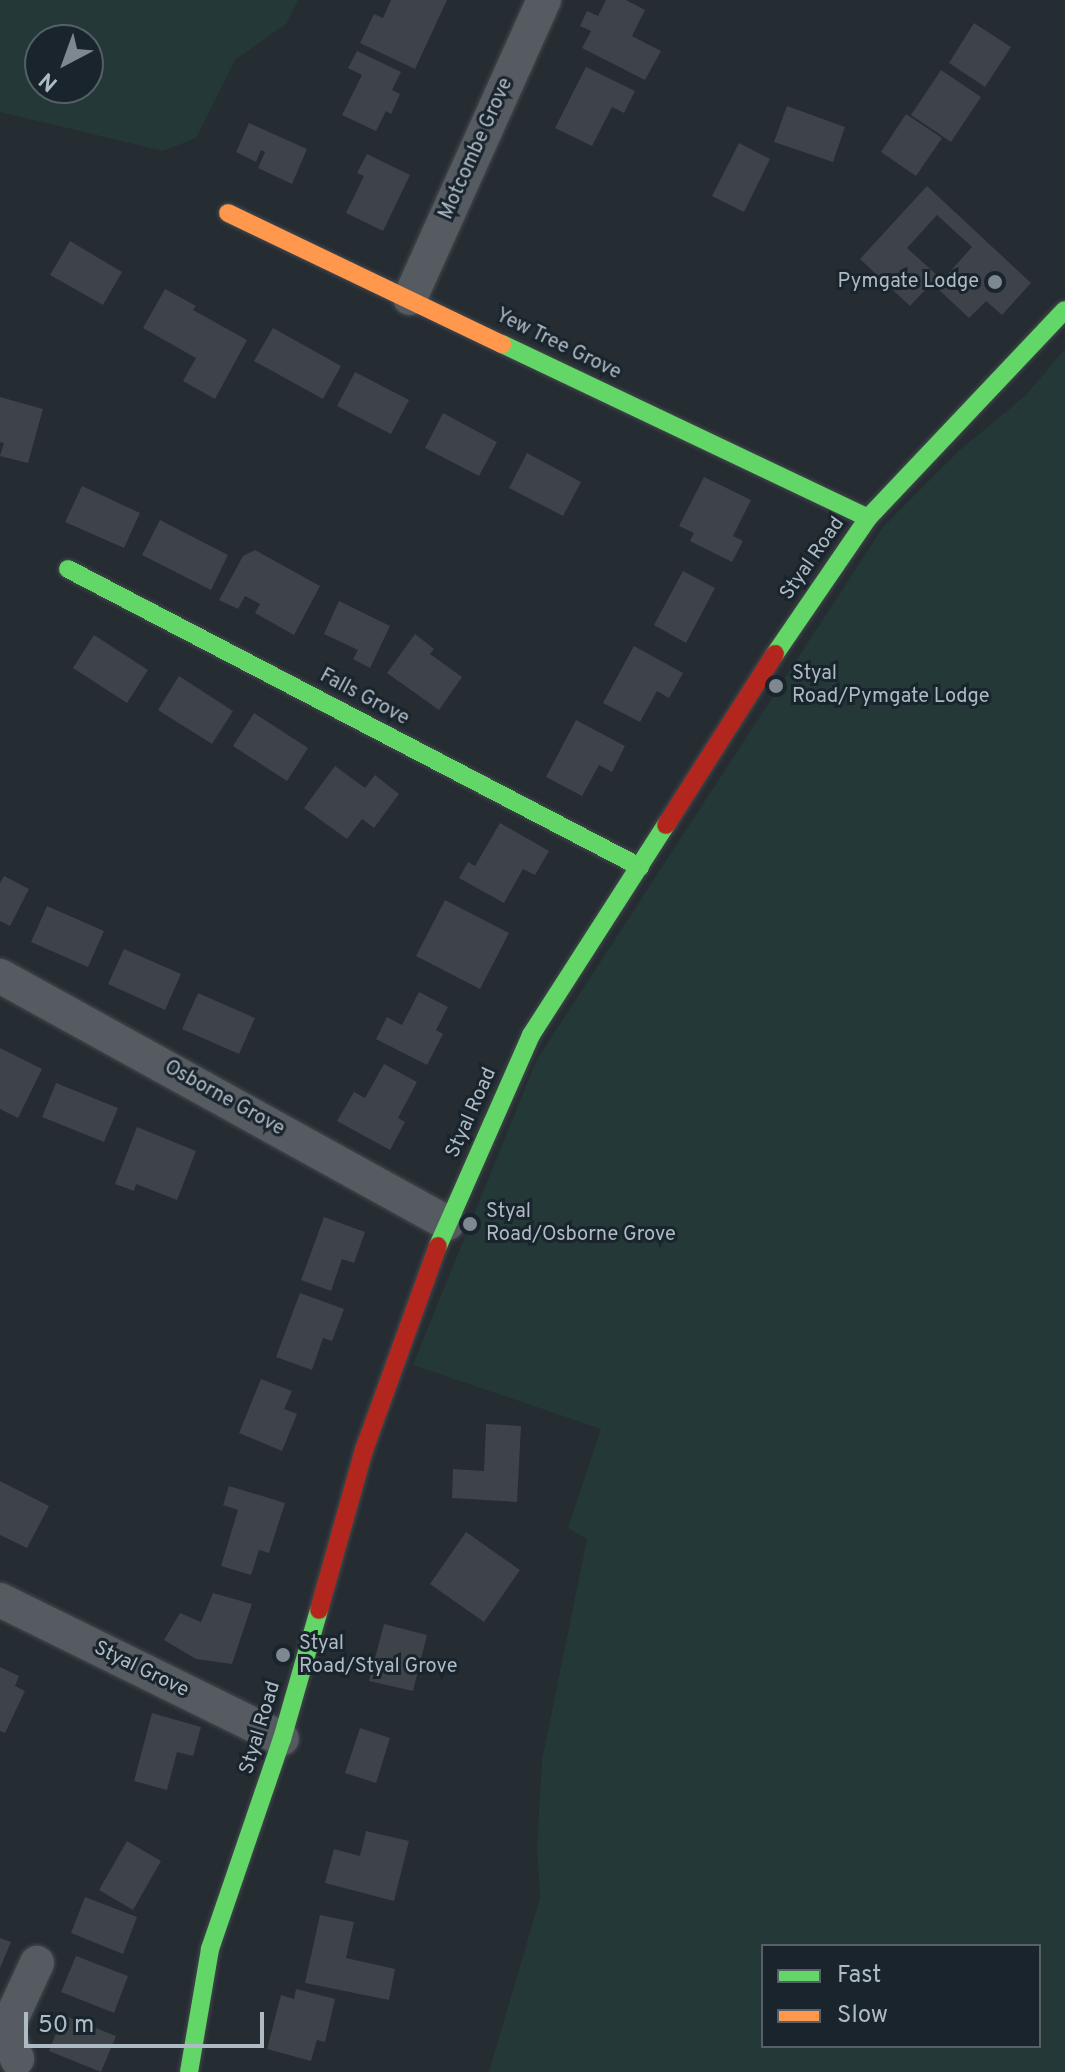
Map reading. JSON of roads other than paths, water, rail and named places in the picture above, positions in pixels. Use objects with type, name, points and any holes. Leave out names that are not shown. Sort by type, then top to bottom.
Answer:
[{"type":"main road","name":"Yew Tree Grove","points":[[228,213],[868,518]]},
{"type":"main road","name":"Styal Road","points":[[189,2072],[210,1949],[282,1739],[364,1450],[447,1223],[531,1035],[810,600],[868,518],[1065,310]]},
{"type":"main road","name":"Falls Grove","points":[[68,569],[640,867]]},
{"type":"street","name":"Motcombe Grove","points":[[410,298],[544,0]]},
{"type":"street","name":"Osborne Grove","points":[[0,976],[447,1223]]},
{"type":"street","name":"Styal Grove","points":[[0,1600],[282,1739]]},
{"type":"street","points":[[7,2041],[37,1963]]},
{"type":"place","name":"Pymgate Lodge","points":[[995,282]]},
{"type":"place","name":"Styal Road/Pymgate Lodge","points":[[776,686]]},
{"type":"place","name":"Styal Road/Osborne Grove","points":[[470,1224]]},
{"type":"place","name":"Styal Road/Styal Grove","points":[[283,1655]]}]
